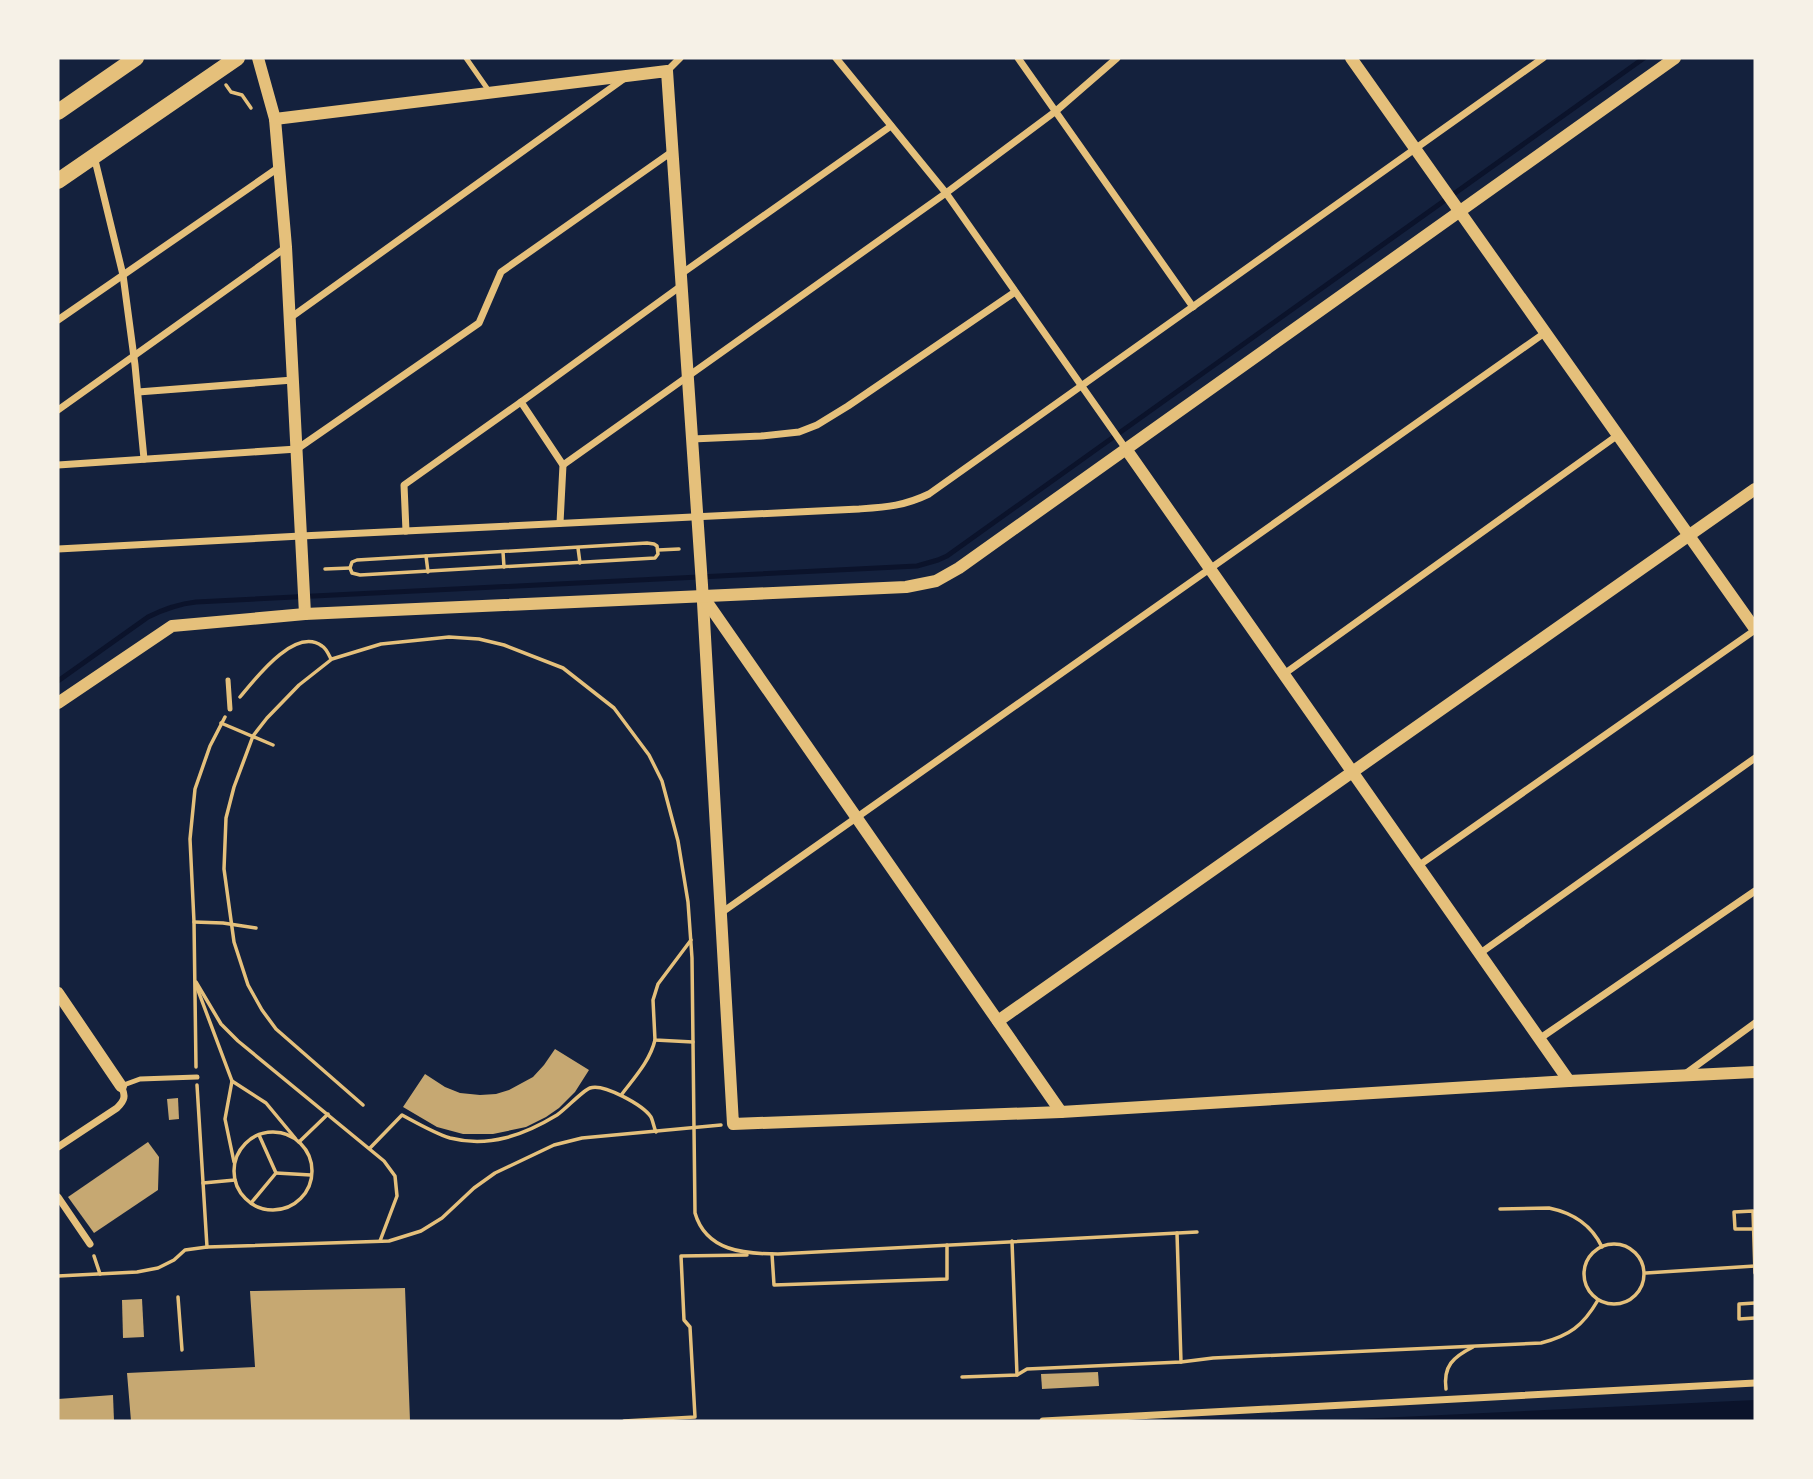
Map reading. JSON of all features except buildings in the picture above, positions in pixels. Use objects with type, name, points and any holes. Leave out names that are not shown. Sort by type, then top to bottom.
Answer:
[{"type":"main road","points":[[58,112],[136,58]]},
{"type":"main road","points":[[58,181],[237,58]]},
{"type":"street","points":[[258,58],[275,119],[286,247],[305,614]]},
{"type":"street","points":[[275,119],[667,71],[680,58]]},
{"type":"street","points":[[836,58],[946,193],[1569,1081]]},
{"type":"street","points":[[1018,58],[1193,307]]},
{"type":"street","points":[[563,465],[946,193],[1056,111],[1117,58]]},
{"type":"street","points":[[1351,58],[1755,629],[1418,866]]},
{"type":"street","points":[[58,549],[859,509],[910,503],[929,494],[1544,58]]},
{"type":"street","points":[[58,703],[172,626],[305,614],[702,591],[906,587],[936,581],[959,568],[1123,445],[1457,207],[1675,58]]},
{"type":"street","points":[[667,71],[701,569],[733,1124],[1061,1112],[1755,1072]]},
{"type":"street","points":[[290,319],[628,76]]},
{"type":"street","points":[[406,531],[404,485],[521,402],[891,126]]},
{"type":"street","points":[[58,465],[296,449],[479,323],[500,272],[674,151]]},
{"type":"street","points":[[94,156],[123,275],[144,459]]},
{"type":"street","points":[[58,320],[278,168]]},
{"type":"street","points":[[58,410],[286,247]]},
{"type":"street","points":[[692,439],[799,432],[817,425],[1015,292]]},
{"type":"street","points":[[721,913],[1546,332]]},
{"type":"street","points":[[138,392],[293,380]]},
{"type":"street","points":[[521,402],[563,465],[560,523]]},
{"type":"street","points":[[1284,674],[1618,435]]},
{"type":"street","points":[[998,1021],[1755,489]]},
{"type":"street","points":[[702,591],[1061,1112]]},
{"type":"street","points":[[1479,954],[1755,758]]},
{"type":"street","points":[[1539,1039],[1755,891]]},
{"type":"street","points":[[58,993],[124,1093],[124,1101],[117,1108],[58,1147]]},
{"type":"street","points":[[1683,1075],[1755,1023]]},
{"type":"street","points":[[58,1197],[90,1244]]},
{"type":"street","points":[[1043,1421],[1755,1382]]},
{"type":"lane","points":[[466,58],[491,93]]},
{"type":"lane","points":[[228,681],[230,709]]},
{"type":"lane","points":[[121,1086],[141,1079],[197,1077]]},
{"type":"path","points":[[231,92],[242,95],[251,107]]},
{"type":"path","points":[[651,543],[657,546],[658,550],[653,559],[504,568],[356,575],[350,568],[352,562],[357,560],[503,551],[651,543]]},
{"type":"path","points":[[578,547],[580,563]]},
{"type":"path","points":[[658,550],[679,550]]},
{"type":"path","points":[[503,551],[504,568]]},
{"type":"path","points":[[426,556],[428,572]]},
{"type":"path","points":[[325,569],[350,568]]},
{"type":"path","points":[[207,1247],[197,1077],[190,839],[195,789],[210,746],[230,709],[284,650],[298,642],[312,642],[323,646],[332,659],[283,700],[253,736],[226,818],[224,869],[231,924],[248,985],[262,1010],[276,1029],[363,1105]]},
{"type":"path","points":[[221,723],[273,745]]},
{"type":"path","points":[[194,922],[256,928]]},
{"type":"path","points":[[622,1094],[648,1058],[655,1040],[653,1000],[658,984],[691,940]]},
{"type":"path","points":[[195,981],[232,1082],[225,1119],[237,1187],[251,1203],[265,1209],[289,1206],[300,1199],[308,1188],[312,1175],[305,1149],[266,1103],[232,1082]]},
{"type":"path","points":[[195,981],[221,1024],[384,1161],[395,1176],[397,1196],[380,1242]]},
{"type":"path","points":[[655,1040],[693,1042]]},
{"type":"path","points":[[369,1148],[402,1115],[449,1138],[481,1143],[505,1139],[535,1128],[565,1109],[589,1088],[597,1087],[622,1094],[650,1116],[656,1132]]},
{"type":"path","points":[[297,1141],[328,1114]]},
{"type":"path","points":[[58,1276],[137,1272],[158,1268],[174,1261],[185,1250],[207,1247],[389,1241],[421,1231],[442,1218],[495,1172],[554,1145],[582,1138],[733,1124]]},
{"type":"path","points":[[234,1166],[239,1151],[259,1135],[270,1132],[284,1134],[297,1141]]},
{"type":"path","points":[[259,1135],[276,1173]]},
{"type":"path","points":[[276,1173],[312,1175]]},
{"type":"path","points":[[251,1203],[276,1173]]},
{"type":"path","points":[[203,1183],[235,1180]]},
{"type":"path","points":[[1500,1209],[1557,1210],[1591,1228],[1602,1247]]},
{"type":"path","points":[[1754,1228],[1735,1229],[1734,1212],[1753,1211],[1754,1228],[1755,1273]]},
{"type":"path","points":[[1177,1233],[1181,1362]]},
{"type":"path","points":[[1012,1241],[1017,1375]]},
{"type":"path","points":[[90,1244],[100,1274]]},
{"type":"path","points":[[1611,1244],[1625,1245],[1636,1253],[1642,1260],[1645,1273],[1643,1286],[1638,1294],[1626,1303],[1613,1305],[1591,1295],[1583,1276],[1590,1255],[1611,1244]]},
{"type":"path","points":[[624,1421],[695,1417],[690,1326],[684,1320],[681,1256],[773,1254],[775,1285],[947,1279],[947,1245]]},
{"type":"path","points":[[1645,1273],[1755,1266]]},
{"type":"path","points":[[178,1297],[182,1350]]},
{"type":"path","points":[[962,1377],[1017,1375],[1027,1369],[1181,1362],[1213,1358],[1541,1343],[1554,1340],[1575,1329],[1598,1300]]},
{"type":"path","points":[[1755,1303],[1739,1304],[1740,1319],[1755,1318]]},
{"type":"path","points":[[1449,1399],[1446,1370],[1454,1359],[1475,1346]]},
{"type":"water","points":[[1755,1400],[1755,1421],[1316,1421]]},
{"type":"waterway","points":[[58,681],[148,617],[171,607],[196,602],[917,566],[938,560],[1644,58]]}]
